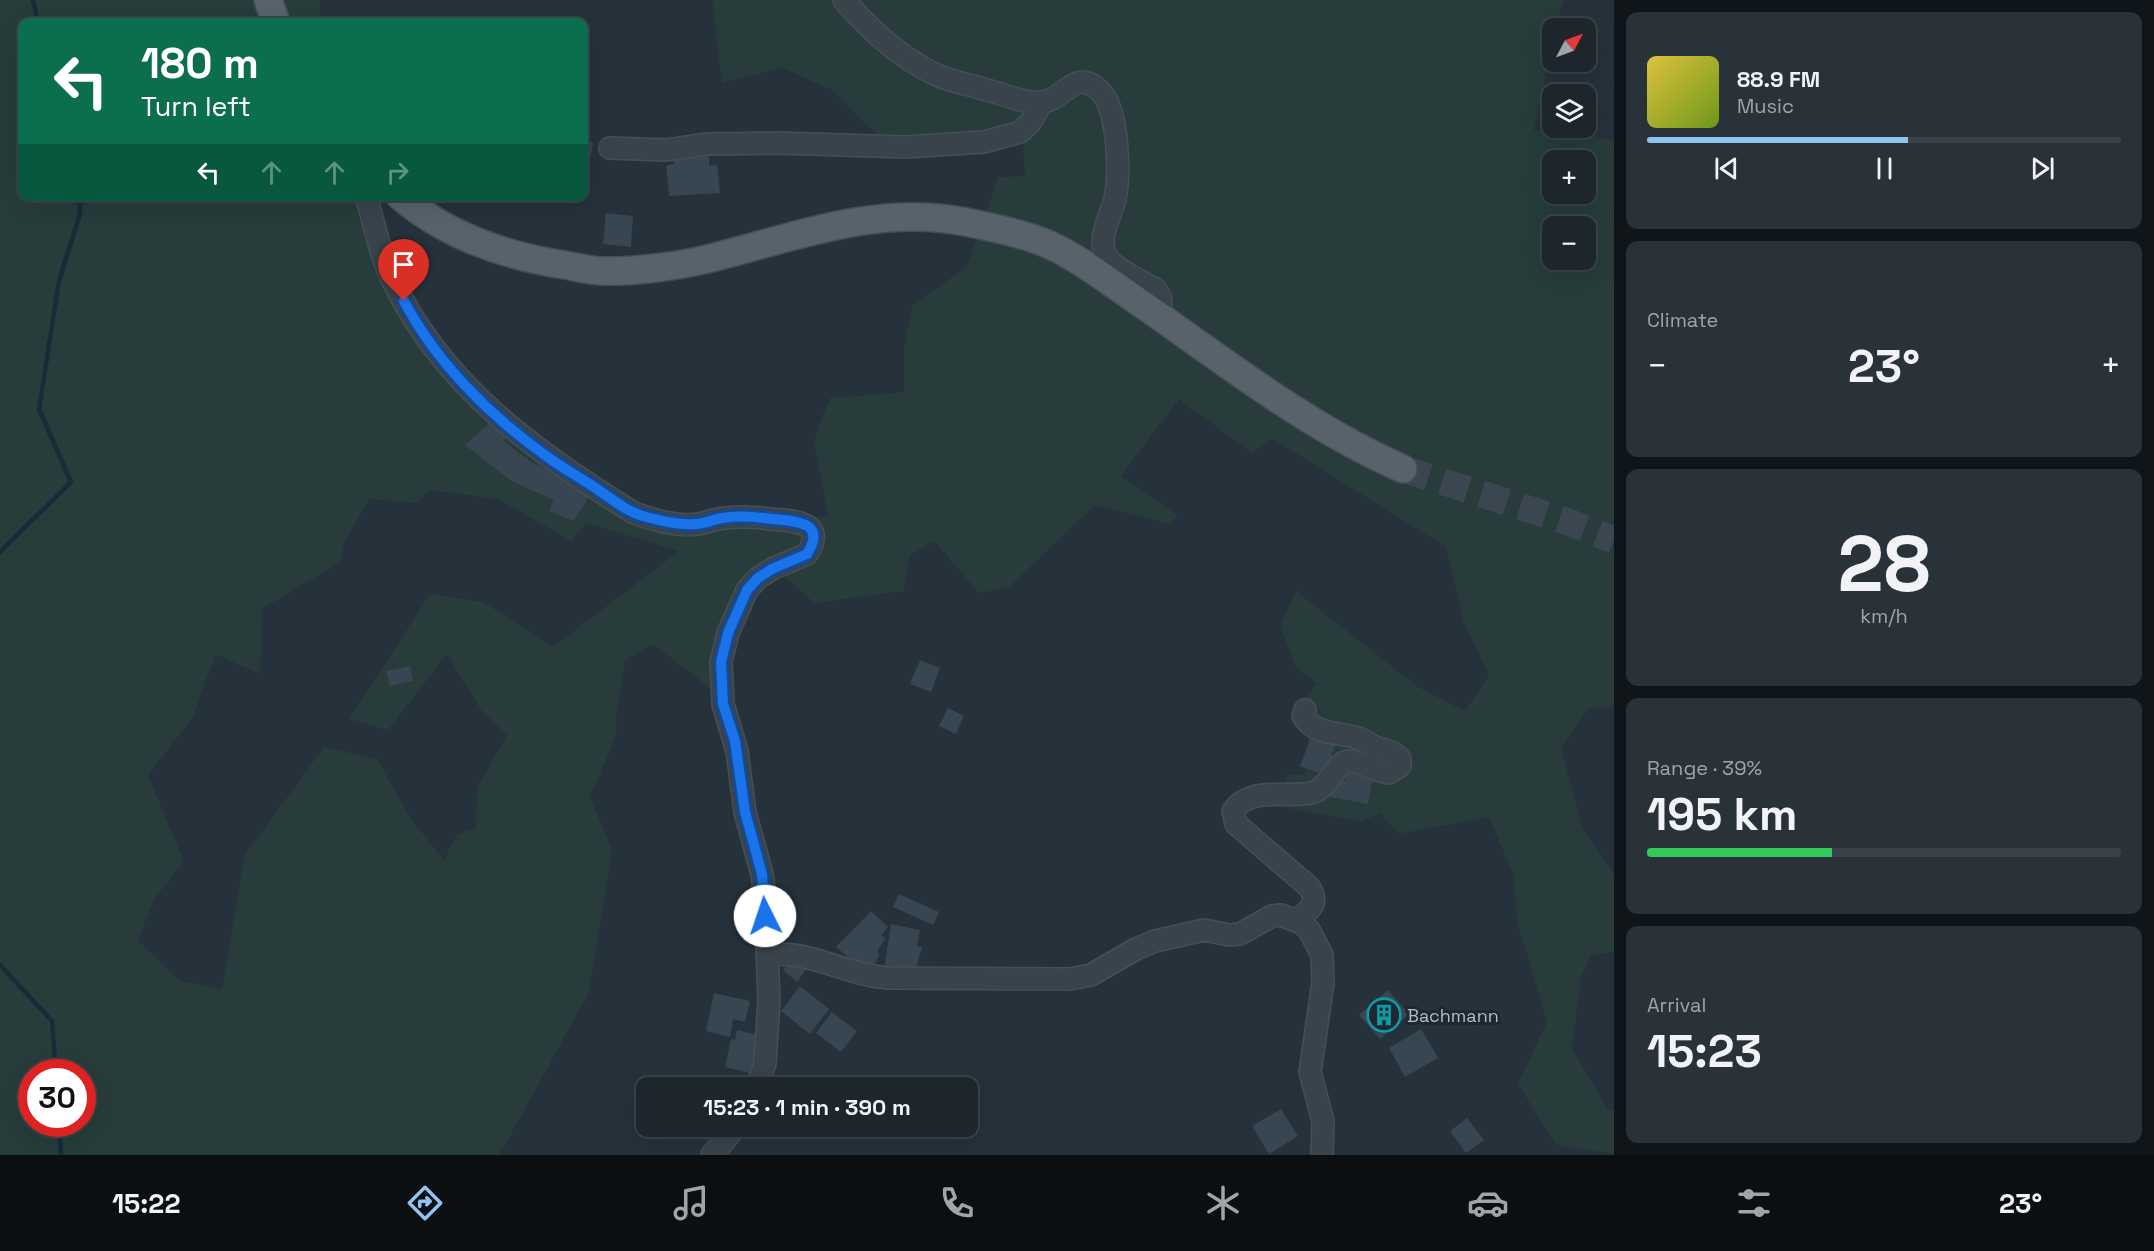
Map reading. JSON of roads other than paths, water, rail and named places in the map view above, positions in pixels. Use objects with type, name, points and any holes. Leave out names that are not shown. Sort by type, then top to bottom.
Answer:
[{"type":"main road","points":[[267,0],[274,18]]},
{"type":"main road","points":[[407,201],[441,225],[482,245],[530,260],[603,271],[664,266],[705,259],[853,221],[909,217],[964,222],[1040,241],[1056,248],[1099,275],[1312,422],[1365,453],[1403,470]]},
{"type":"street","points":[[844,0],[886,42],[908,59],[941,77],[1041,104],[1051,102],[1072,84],[1080,81],[1100,90],[1107,100],[1118,160],[1115,198],[1107,222],[1103,247],[1106,256],[1112,262],[1160,295],[1159,316]]},
{"type":"street","points":[[610,148],[666,150],[706,144],[779,142],[906,147],[984,142],[1020,132],[1030,123],[1041,104]]},
{"type":"street","points":[[367,201],[389,273],[411,314],[458,379],[544,455],[634,513],[644,516],[672,523],[698,524],[723,518],[764,518],[800,522],[807,525],[812,532],[814,539],[807,554],[772,569],[758,578],[747,590],[728,633],[721,662],[723,704],[735,741],[745,812],[762,874],[770,1000],[765,1063],[761,1077]]},
{"type":"street","points":[[1296,920],[1312,906],[1315,899],[1313,894],[1309,887],[1236,824],[1233,811],[1239,801],[1252,796],[1313,793],[1327,784],[1341,764],[1346,761],[1352,761],[1382,773],[1389,773],[1400,766],[1400,759],[1396,754],[1368,744],[1361,739],[1317,729],[1307,723],[1303,716],[1305,710]]},
{"type":"street","points":[[767,956],[781,954],[817,960],[860,974],[888,978],[1070,979],[1091,975],[1136,949],[1155,941],[1204,930],[1228,935],[1240,934],[1272,916],[1281,915],[1296,920],[1309,930],[1322,955],[1323,983],[1310,1072],[1323,1121],[1322,1155]]},
{"type":"street","points":[[712,1155],[727,1137]]},
{"type":"waterway","points":[[33,0],[37,18]]},
{"type":"waterway","points":[[0,552],[71,482],[39,409],[59,281],[80,214],[80,201]]},
{"type":"waterway","points":[[0,965],[52,1021],[55,1059]]},
{"type":"waterway","points":[[60,1137],[61,1155]]},
{"type":"tunnel","points":[[1403,469],[1566,521],[1614,540]]},
{"type":"place","name":"Bachmann","points":[[1384,1015]]}]
